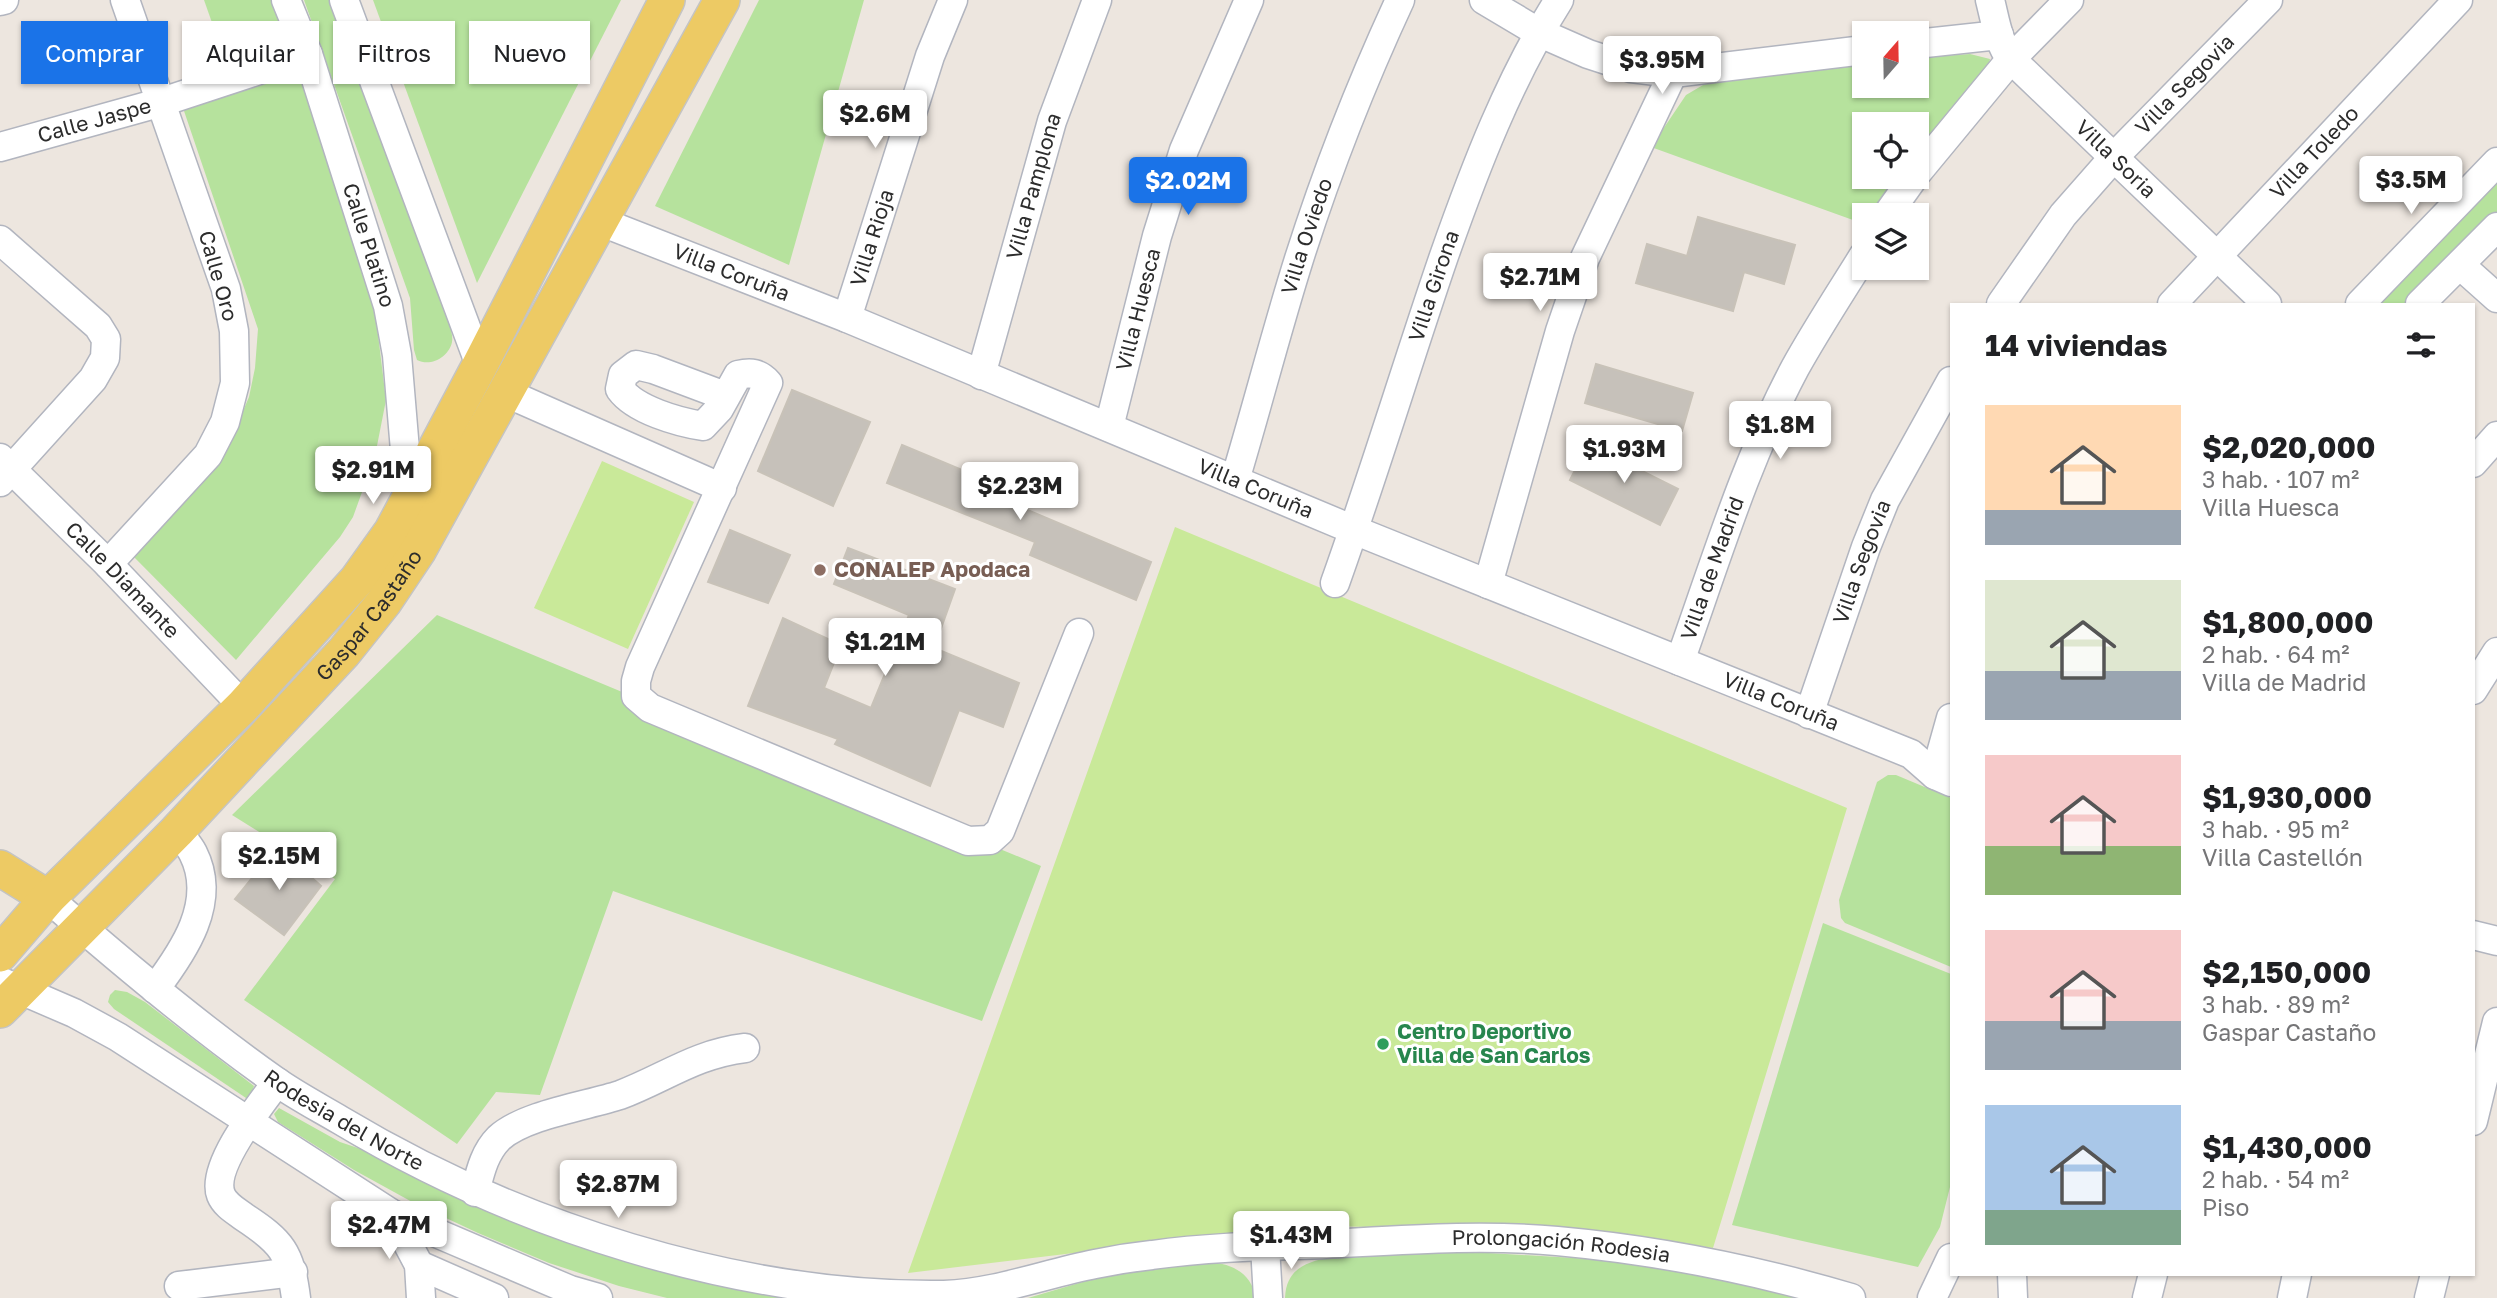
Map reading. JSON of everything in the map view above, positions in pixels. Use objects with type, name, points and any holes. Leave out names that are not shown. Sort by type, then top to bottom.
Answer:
[{"type":"main road","name":"Gaspar Castaño","points":[[0,954],[48,898],[243,706],[357,580],[392,531],[667,0]]},
{"type":"main road","name":"Gaspar Castaño","points":[[7,994],[82,928],[177,831],[344,652],[384,602],[418,551],[722,0]]},
{"type":"main road","points":[[0,868],[48,898]]},
{"type":"street","name":"Calle Oro","points":[[108,564],[208,455],[225,422],[235,383],[234,331],[226,289],[125,0]]},
{"type":"street","name":"Calle Platino","points":[[286,0],[295,21]]},
{"type":"street","points":[[344,0],[480,365]]},
{"type":"street","name":"Villa Rioja","points":[[847,318],[930,55],[953,0]]},
{"type":"street","name":"Villa Pamplona","points":[[981,375],[1052,121],[1097,0]]},
{"type":"street","name":"Villa Huesca","points":[[1109,427],[1157,236],[1180,162],[1249,0]]},
{"type":"street","name":"Villa Oviedo","points":[[1235,480],[1299,258],[1337,150],[1375,54],[1400,0]]},
{"type":"street","points":[[1485,0],[1538,33],[1631,68],[1673,73],[1852,51]]},
{"type":"street","name":"Villa Girona","points":[[1335,583],[1468,189],[1538,33],[1559,0]]},
{"type":"street","points":[[1990,0],[2005,47]]},
{"type":"street","points":[[1929,156],[2005,47],[2069,0]]},
{"type":"street","name":"Villa Segovia","points":[[2002,303],[2063,215],[2115,157],[2267,0]]},
{"type":"street","name":"Villa Toledo","points":[[2173,303],[2458,0]]},
{"type":"street","points":[[1929,44],[2005,47]]},
{"type":"street","name":"Villa Soria","points":[[2005,47],[2266,303]]},
{"type":"street","points":[[1488,584],[1560,331],[1585,258],[1673,73]]},
{"type":"street","name":"Calle Jaspe","points":[[0,148],[217,84]]},
{"type":"street","name":"Calle Platino","points":[[318,84],[388,306],[397,355],[409,498]]},
{"type":"street","points":[[2361,303],[2497,162]]},
{"type":"street","name":"Villa Coruña","points":[[599,221],[847,318],[1354,530],[1810,715],[1945,765]]},
{"type":"street","points":[[2421,303],[2497,227]]},
{"type":"street","points":[[0,240],[98,326],[106,339],[105,358],[93,379],[4,470]]},
{"type":"street","points":[[2460,265],[2497,298]]},
{"type":"street","name":"Villa de Madrid","points":[[1680,661],[1737,501],[1767,428],[1795,368],[1852,274]]},
{"type":"street","points":[[725,396],[738,375],[750,372],[762,376],[768,383],[640,667],[636,696],[650,708],[968,841],[990,840],[1000,831],[1079,633]]},
{"type":"street","name":"Villa Segovia","points":[[1810,715],[1866,547],[1885,500],[1950,383]]},
{"type":"street","points":[[504,392],[722,488]]},
{"type":"street","points":[[2475,461],[2497,436]]},
{"type":"street","name":"Calle Diamante","points":[[4,470],[108,564],[243,706]]},
{"type":"street","points":[[2475,687],[2497,652]]},
{"type":"street","points":[[1945,765],[1950,726]]},
{"type":"street","points":[[155,989],[186,946],[200,904],[197,866],[193,854],[177,831]]},
{"type":"street","name":"Rodesia del Norte","points":[[48,898],[155,989],[277,1082],[391,1151],[493,1201],[625,1248],[753,1280],[807,1289],[876,1295],[946,1295],[991,1291],[1093,1264],[1156,1254],[1265,1246]]},
{"type":"street","points":[[2475,936],[2497,941]]},
{"type":"street","points":[[7,994],[74,1013],[118,1037],[391,1213],[570,1290],[598,1298]]},
{"type":"street","points":[[2475,1113],[2497,1022]]},
{"type":"street","points":[[475,1192],[485,1158],[491,1148],[500,1137],[514,1128],[619,1095],[700,1057],[745,1048]]},
{"type":"street","points":[[179,1286],[294,1285],[283,1248],[268,1232],[230,1207],[220,1195],[220,1180],[225,1163],[248,1121],[277,1082]]},
{"type":"street","points":[[391,1213],[419,1265],[421,1298]]},
{"type":"street","name":"Prolongación Rodesia","points":[[1265,1246],[1456,1238],[1555,1240],[1636,1250],[1735,1268],[1851,1298]]},
{"type":"street","points":[[1265,1246],[1268,1298]]},
{"type":"street","points":[[1932,1298],[1950,1260]]},
{"type":"street","points":[[419,1265],[494,1298]]},
{"type":"street","points":[[2012,1276],[2013,1298]]},
{"type":"street","points":[[2147,1298],[2152,1276]]},
{"type":"street","points":[[2292,1298],[2297,1276]]},
{"type":"street","points":[[2429,1298],[2434,1276]]},
{"type":"green space","points":[[204,0],[272,0],[279,21],[211,21]]},
{"type":"green space","points":[[304,0],[335,0],[342,21],[333,21],[333,82],[319,42],[319,21],[311,21]]},
{"type":"green space","points":[[373,0],[621,0],[590,61],[590,21],[469,21],[469,84],[578,84],[477,283],[404,84],[455,84],[455,21],[381,21]]},
{"type":"green space","points":[[759,0],[864,0],[789,265],[655,206]]},
{"type":"green space","points":[[1970,54],[1990,59],[1988,71],[1929,145],[1929,112],[1852,112],[1852,189],[1895,189],[1883,203],[1852,203],[1852,220],[1651,147],[1686,95],[1715,78],[1852,63],[1852,98],[1929,98],[1929,57]]},
{"type":"green space","points":[[266,84],[303,84],[374,302],[386,400],[375,456],[353,517],[340,537],[236,660],[132,555],[240,418],[249,397],[255,368],[258,329],[183,108]]},
{"type":"green space","points":[[334,84],[365,84],[450,325],[452,342],[447,352],[439,359],[428,362],[417,360],[410,298]]},
{"type":"green space","points":[[2497,180],[2497,212],[2407,303],[2376,303]]},
{"type":"green space","points":[[602,461],[694,502],[628,649],[534,608]]},
{"type":"green space","name":"Centro Deportivo Villa de San Carlos","points":[[1175,527],[1847,808],[1713,1248],[1639,1236],[1305,1225],[908,1273]]},
{"type":"green space","points":[[437,615],[1041,866],[982,1021],[613,891],[540,1095],[496,1092],[457,1144],[244,1000],[335,879],[232,815]]},
{"type":"green space","points":[[1888,775],[1896,775],[1950,798],[1950,967],[1845,923],[1841,918],[1839,900],[1877,782]]},
{"type":"green space","points":[[1823,923],[1950,974],[1950,1187],[1940,1227],[1918,1267],[1732,1225]]},
{"type":"green space","points":[[115,990],[127,992],[145,1002],[254,1086],[249,1100],[114,1009],[108,1002]]},
{"type":"green space","points":[[279,1108],[340,1142],[804,1298],[667,1298],[619,1286],[549,1263],[414,1203],[354,1170],[278,1122],[274,1114]]},
{"type":"green space","points":[[1472,1252],[1685,1268],[1820,1298],[1285,1298],[1286,1288],[1293,1274],[1322,1259]]},
{"type":"green space","points":[[1209,1262],[1240,1271],[1250,1282],[1256,1298],[1028,1298],[1113,1273]]},
{"type":"building","points":[[1698,217],[1795,245],[1784,284],[1744,272],[1733,311],[1636,283],[1647,244],[1687,256]]},
{"type":"building","points":[[1596,364],[1693,393],[1682,431],[1585,403]]},
{"type":"building","points":[[792,390],[870,422],[833,506],[758,471]]},
{"type":"building","points":[[1588,444],[1678,489],[1660,525],[1570,480]]},
{"type":"building","points":[[902,445],[1029,498],[1025,509],[1151,562],[1136,600],[1030,555],[1035,542],[887,483]]},
{"type":"building","points":[[730,530],[790,555],[768,603],[708,582]]},
{"type":"building","points":[[848,548],[955,589],[934,648],[1019,683],[1003,727],[959,710],[930,786],[835,744],[838,739],[748,706],[783,618],[841,645],[824,688],[871,708],[909,615],[834,584]]},
{"type":"building","points":[[277,847],[321,886],[284,935],[235,899]]},
{"type":"place","name":"CONALEP Apodaca","points":[[820,570]]},
{"type":"place","name":"Centro Deportivo Villa de San Carlos","points":[[1383,1044]]}]
